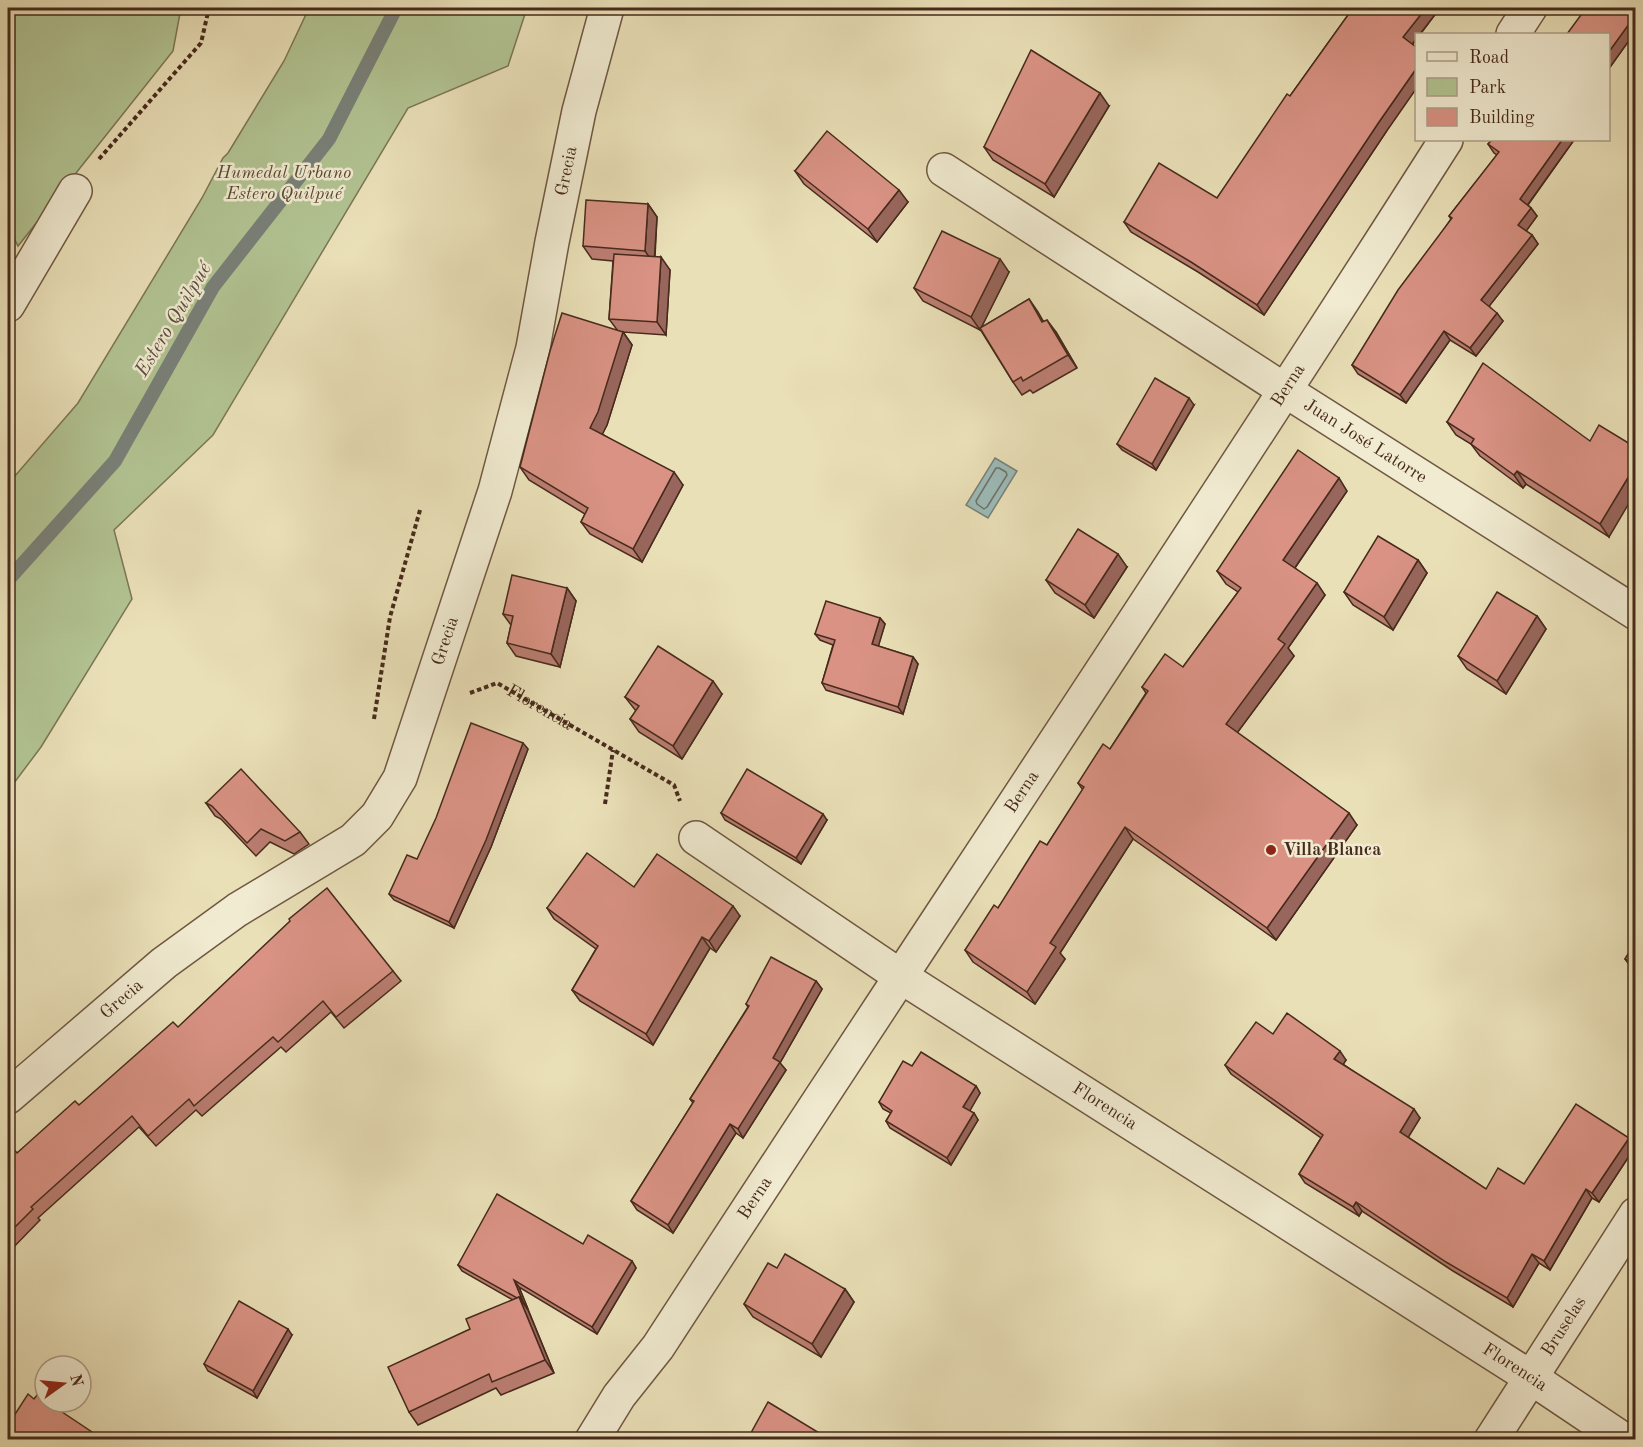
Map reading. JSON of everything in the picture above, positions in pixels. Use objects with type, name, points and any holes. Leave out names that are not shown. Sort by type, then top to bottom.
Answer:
[{"type":"street","name":"Grecia","points":[[8,1097],[164,963],[237,910],[353,840],[377,816],[400,778],[495,491],[534,348],[552,242],[579,111],[607,8]]},
{"type":"street","points":[[1514,33],[1530,8]]},
{"type":"street","name":"Berna","points":[[592,1440],[619,1396],[658,1347],[1286,391],[1445,141]]},
{"type":"street","name":"Juan José Latorre","points":[[944,170],[1635,613]]},
{"type":"street","points":[[8,305],[75,191]]},
{"type":"street","name":"Florencia","points":[[696,838],[900,976],[1530,1377],[1624,1440]]},
{"type":"street","name":"Bruselas","points":[[1491,1440],[1635,1214]]},
{"type":"path","points":[[75,191],[102,155],[201,43],[209,8]]},
{"type":"path","points":[[373,726],[390,617],[420,510]]},
{"type":"path","name":"Florencia","points":[[430,688],[460,697],[497,683],[674,786],[696,838]]},
{"type":"path","points":[[605,804],[613,750]]},
{"type":"green space","points":[[8,8],[181,8],[173,51],[18,246],[8,226]]},
{"type":"green space","name":"Humedal Urbano Estero Quilpué","points":[[309,8],[527,8],[508,66],[408,108],[213,435],[114,530],[132,599],[41,747],[8,791],[8,484],[78,403],[202,198],[223,158],[284,61]]},
{"type":"water","points":[[995,458],[1017,471],[988,518],[966,505]]},
{"type":"building","points":[[1353,8],[1426,8],[1403,37],[1415,46],[1415,70],[1257,305],[1124,222],[1159,163],[1217,198],[1287,94],[1290,96]]},
{"type":"building","points":[[1586,8],[1635,8],[1635,27],[1629,24],[1610,50],[1610,33],[1568,33]]},
{"type":"building","points":[[1031,50],[1100,93],[1045,184],[984,147]]},
{"type":"building","points":[[827,131],[899,190],[868,229],[795,171]]},
{"type":"building","points":[[1491,141],[1561,141],[1520,199],[1531,208],[1518,225],[1532,235],[1481,300],[1497,313],[1470,348],[1444,331],[1400,395],[1352,365],[1398,290],[1452,218],[1449,216],[1499,152],[1488,144]]},
{"type":"building","points":[[586,200],[648,204],[645,251],[583,246]]},
{"type":"building","points":[[942,231],[1000,259],[971,317],[914,288]]},
{"type":"building","points":[[614,254],[661,257],[657,322],[609,319]]},
{"type":"building","points":[[1029,299],[1042,322],[1047,320],[1068,355],[1023,381],[1021,377],[1013,382],[980,328]]},
{"type":"building","points":[[562,313],[623,332],[598,412],[590,428],[674,472],[633,549],[581,522],[588,508],[520,467]]},
{"type":"building","points":[[1483,363],[1590,441],[1599,425],[1635,447],[1635,466],[1600,524],[1517,471],[1514,475],[1471,444],[1474,439],[1447,422]]},
{"type":"building","points":[[1155,378],[1189,398],[1152,464],[1117,444]]},
{"type":"building","points":[[1298,450],[1339,478],[1283,560],[1317,583],[1278,639],[1285,644],[1226,724],[1349,813],[1267,928],[1125,827],[1050,943],[1056,947],[1027,992],[965,950],[994,905],[998,908],[1040,841],[1047,845],[1084,787],[1078,783],[1103,744],[1110,749],[1148,691],[1142,687],[1165,654],[1183,667],[1241,588],[1217,571]]},
{"type":"building","points":[[1078,529],[1118,554],[1085,605],[1046,580]]},
{"type":"building","points":[[1378,536],[1418,560],[1384,617],[1344,592]]},
{"type":"building","points":[[512,575],[567,588],[551,654],[507,643],[513,616],[503,614]]},
{"type":"building","points":[[1497,592],[1537,616],[1497,681],[1458,656]]},
{"type":"building","points":[[826,601],[880,618],[872,644],[913,657],[898,707],[822,683],[835,640],[815,634]]},
{"type":"building","points":[[658,646],[713,681],[673,746],[630,719],[639,706],[625,697]]},
{"type":"building","points":[[471,723],[523,743],[486,840],[449,922],[389,894],[407,855],[417,859],[436,818]]},
{"type":"building","points":[[241,769],[300,832],[285,841],[261,829],[247,843],[212,806],[206,803]]},
{"type":"building","points":[[747,769],[823,814],[796,858],[721,813]]},
{"type":"building","points":[[587,853],[634,887],[657,854],[733,906],[709,941],[702,937],[646,1034],[572,990],[598,946],[547,908]]},
{"type":"building","points":[[327,888],[393,971],[336,1017],[323,1001],[278,1042],[273,1037],[194,1106],[189,1099],[148,1136],[132,1116],[31,1207],[33,1209],[8,1234],[9,1144],[17,1153],[75,1101],[79,1105],[173,1022],[178,1027],[290,921],[289,919]]},
{"type":"building","points":[[1635,943],[1635,965],[1625,959]]},
{"type":"building","points":[[771,957],[816,981],[773,1058],[780,1062],[738,1129],[730,1124],[668,1225],[631,1201],[694,1101],[690,1099],[749,1006],[746,1004]]},
{"type":"building","points":[[1287,1013],[1340,1051],[1334,1059],[1414,1109],[1400,1132],[1486,1189],[1498,1168],[1524,1184],[1576,1104],[1629,1138],[1592,1193],[1586,1189],[1544,1261],[1532,1254],[1507,1298],[1446,1262],[1356,1202],[1353,1207],[1299,1174],[1323,1135],[1225,1065],[1256,1022],[1273,1034]]},
{"type":"building","points":[[921,1052],[976,1086],[963,1107],[974,1113],[947,1158],[886,1121],[892,1111],[879,1102],[903,1061],[912,1066]]},
{"type":"building","points":[[497,1194],[583,1244],[588,1235],[632,1261],[592,1327],[514,1280],[523,1302],[519,1297],[517,1298],[458,1265]]},
{"type":"building","points":[[785,1254],[845,1289],[812,1344],[744,1304],[768,1263],[777,1268]]},
{"type":"building","points":[[519,1297],[545,1360],[492,1382],[489,1374],[409,1412],[388,1367],[470,1329],[466,1319]]},
{"type":"building","points":[[239,1301],[288,1329],[253,1391],[204,1364]]},
{"type":"building","points":[[28,1394],[33,1398],[33,1414],[65,1414],[104,1440],[8,1440],[8,1425]]},
{"type":"building","points":[[768,1402],[821,1434],[818,1440],[747,1440]]},
{"type":"waterway","name":"Estero Quilpué","points":[[8,580],[115,461],[213,287],[329,139],[396,8]]},
{"type":"place","name":"Villa Blanca","points":[[1271,850]]}]
